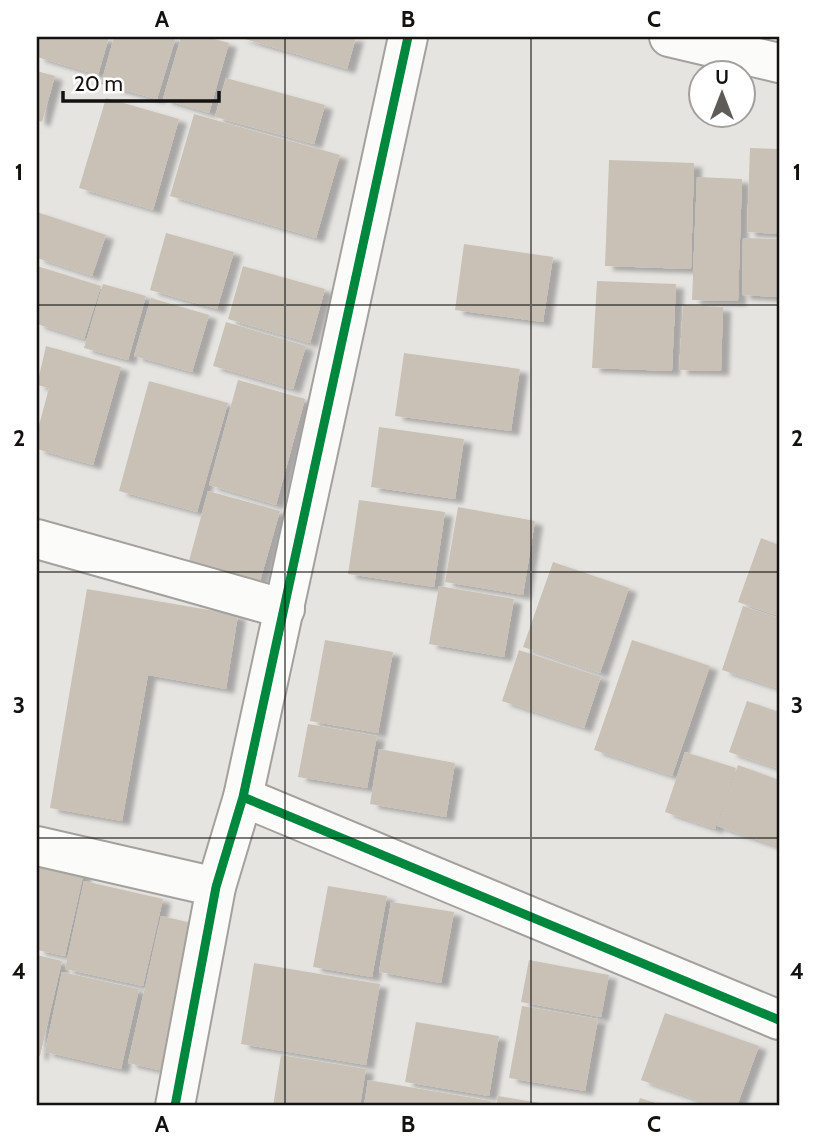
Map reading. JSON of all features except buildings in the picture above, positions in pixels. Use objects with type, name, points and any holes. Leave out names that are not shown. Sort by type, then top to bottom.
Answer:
[{"type":"street","points":[[175,1106],[216,887],[243,797],[408,37]]},
{"type":"street","points":[[669,37],[779,63]]},
{"type":"street","points":[[37,539],[285,609]]},
{"type":"street","points":[[243,797],[779,1020]]},
{"type":"street","points":[[37,846],[216,887]]},
{"type":"cycle path","points":[[175,1106],[216,887],[243,797],[408,37]]},
{"type":"cycle path","points":[[243,797],[779,1020]]}]
